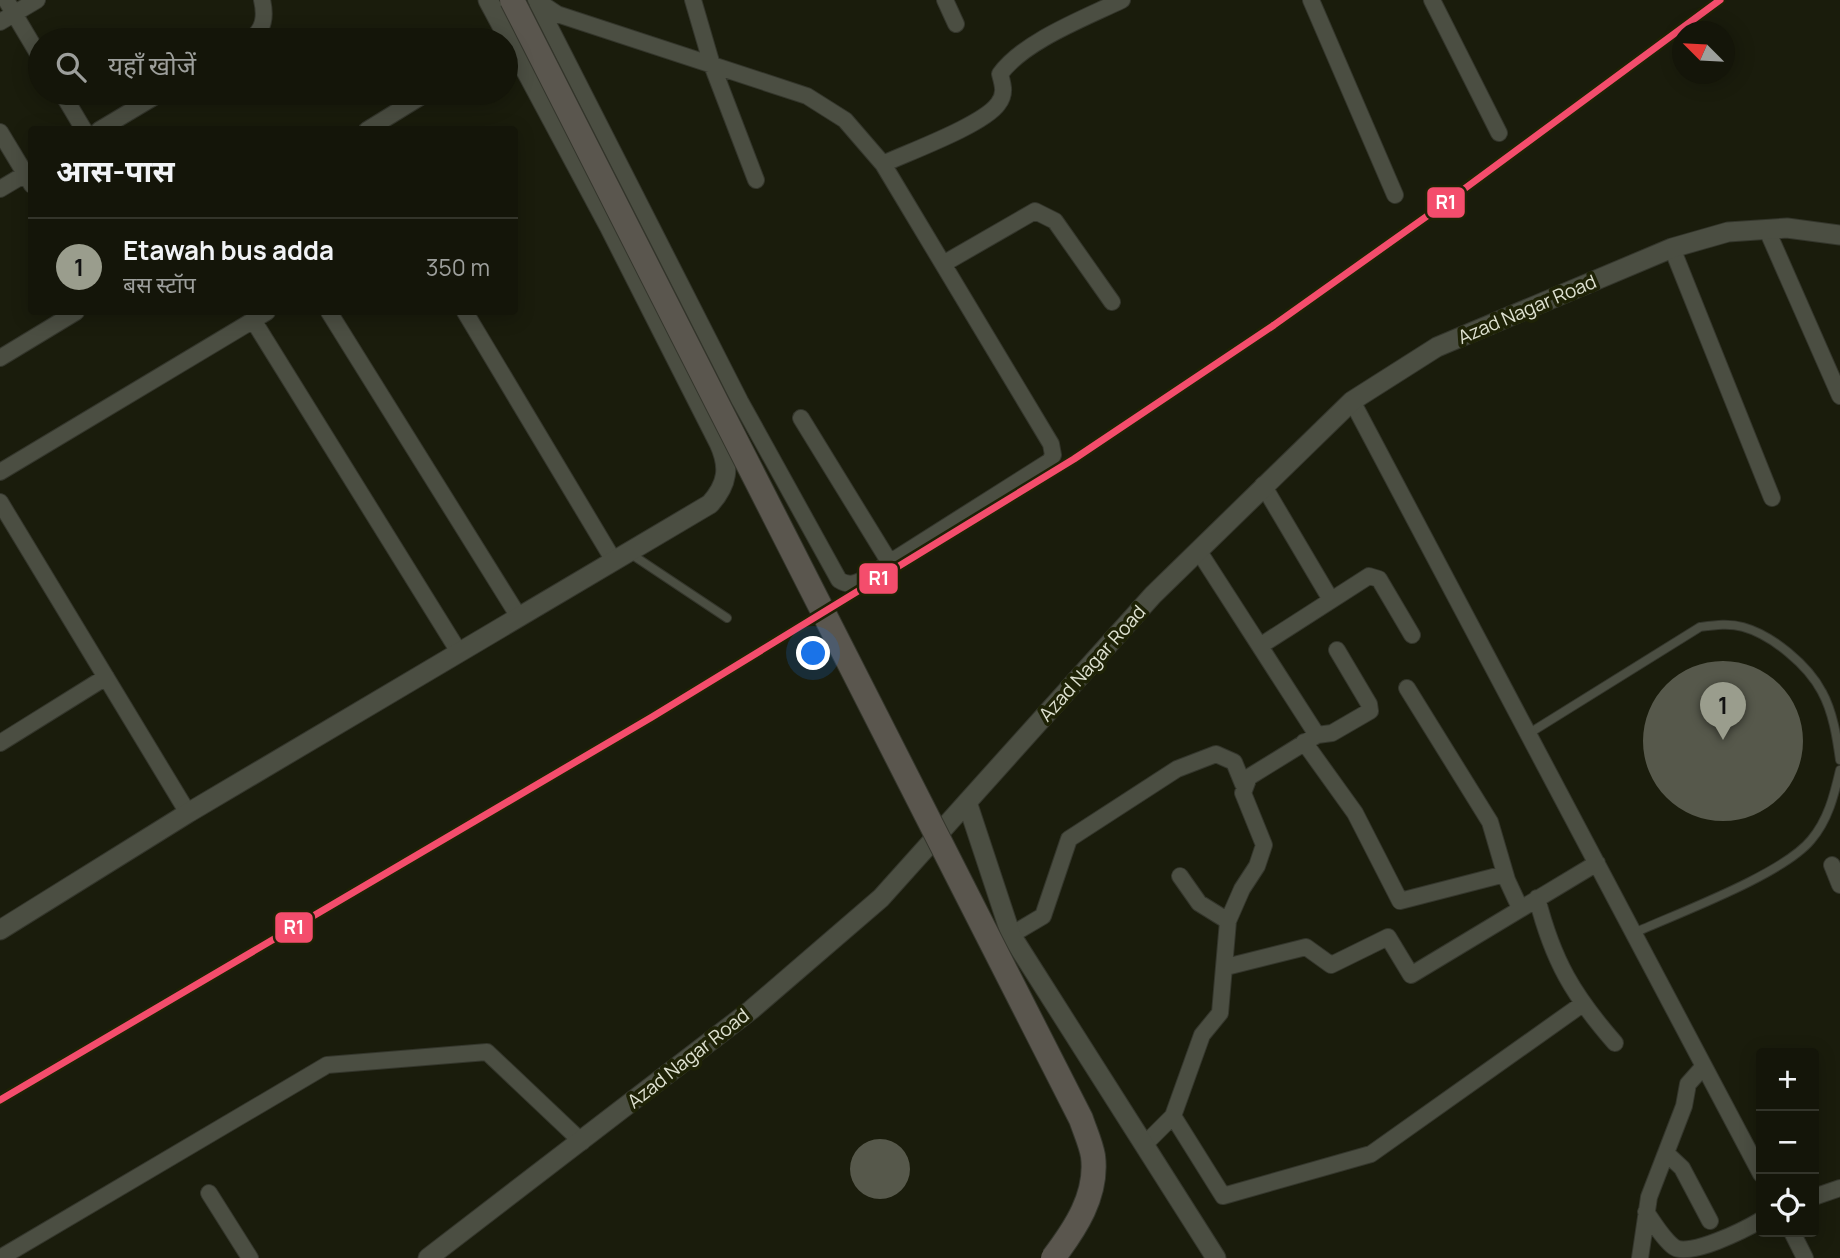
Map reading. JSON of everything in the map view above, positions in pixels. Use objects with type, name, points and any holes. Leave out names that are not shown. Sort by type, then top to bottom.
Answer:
[{"type":"main road","points":[[512,0],[1081,1119],[1093,1157],[1091,1192],[1074,1232],[1053,1258]]},
{"type":"street","points":[[28,41],[7,12],[37,0]]},
{"type":"street","points":[[260,28],[265,14],[262,0]]},
{"type":"street","points":[[488,0],[501,28]]},
{"type":"street","points":[[693,0],[712,65],[756,180]]},
{"type":"street","points":[[945,0],[956,23]]},
{"type":"street","points":[[883,164],[984,117],[999,104],[1004,90],[1000,74],[1006,65],[1054,33],[1122,0]]},
{"type":"street","points":[[1311,0],[1395,195]]},
{"type":"street","points":[[1432,0],[1499,133]]},
{"type":"street","points":[[536,1],[557,14],[807,96],[845,120],[883,164],[1051,443],[1053,454],[1045,465],[856,584],[846,584],[834,575],[740,401],[536,1]]},
{"type":"street","points":[[0,930],[188,813],[710,504],[722,491],[727,476],[726,458],[609,226],[518,63]]},
{"type":"street","points":[[69,105],[82,126]]},
{"type":"street","points":[[106,126],[141,105]]},
{"type":"street","points":[[373,126],[408,105]]},
{"type":"street","points":[[0,132],[28,175]]},
{"type":"street","points":[[0,189],[28,177]]},
{"type":"street","points":[[943,264],[1027,213],[1035,211],[1055,221],[1112,302]]},
{"type":"street","name":"Azad Nagar Road","points":[[428,1258],[751,1010],[881,898],[1153,595],[1352,401],[1437,346],[1672,248],[1728,232],[1787,228],[1840,234]]},
{"type":"street","points":[[1767,229],[1840,396]]},
{"type":"street","points":[[1672,248],[1772,498]]},
{"type":"street","points":[[0,358],[71,315]]},
{"type":"street","points":[[331,315],[519,617]]},
{"type":"street","points":[[466,315],[621,556]]},
{"type":"street","points":[[0,472],[260,316],[459,652]]},
{"type":"street","points":[[1352,401],[1756,1165]]},
{"type":"street","points":[[801,418],[890,563]]},
{"type":"street","points":[[1263,485],[1331,600]]},
{"type":"street","points":[[0,502],[188,813]]},
{"type":"street","points":[[1198,550],[1260,646],[1355,813],[1400,901],[1505,874]]},
{"type":"street","points":[[1260,646],[1362,579],[1374,576],[1382,584],[1412,635]]},
{"type":"street","points":[[1243,785],[1249,776],[1310,738],[1332,733],[1370,711],[1369,704],[1337,650]]},
{"type":"street","points":[[0,743],[106,677]]},
{"type":"street","points":[[1407,688],[1490,822],[1505,874],[1520,908]]},
{"type":"street","points":[[1010,935],[1044,916],[1069,839],[1177,769],[1216,754],[1234,762],[1264,845],[1257,866],[1242,889],[1228,921],[1220,1013],[1202,1035],[1173,1116],[1144,1145]]},
{"type":"street","points":[[967,802],[1010,935],[1216,1258]]},
{"type":"street","points":[[1226,967],[1306,947],[1331,965],[1388,937],[1411,975],[1597,863]]},
{"type":"street","points":[[1832,865],[1840,884]]},
{"type":"street","points":[[1180,876],[1199,903],[1228,921]]},
{"type":"street","points":[[1537,898],[1549,944],[1581,1005],[1615,1044]]},
{"type":"street","points":[[1173,1116],[1223,1196],[1371,1154],[1581,1005]]},
{"type":"street","points":[[0,1258],[327,1065],[487,1052],[582,1142]]},
{"type":"street","points":[[1640,1258],[1646,1212],[1684,1107],[1688,1084],[1704,1066]]},
{"type":"street","points":[[1666,1153],[1682,1168],[1710,1221]]},
{"type":"street","points":[[1819,1195],[1840,1188]]},
{"type":"street","points":[[209,1193],[250,1258]]},
{"type":"street","points":[[1646,1212],[1673,1252],[1701,1247],[1756,1222]]},
{"type":"street","points":[[1794,1237],[1805,1258]]},
{"type":"lane","points":[[621,556],[727,618]]},
{"type":"lane","points":[[1528,734],[1700,627],[1722,624],[1745,627],[1783,649],[1813,678],[1829,710],[1840,760]]},
{"type":"lane","points":[[1634,933],[1773,870],[1796,855],[1811,840],[1825,819],[1840,770]]},
{"type":"building","points":[[1723,661],[1754,667],[1779,685],[1797,710],[1803,741],[1797,772],[1779,797],[1754,815],[1723,821],[1692,815],[1667,797],[1649,772],[1643,741],[1649,710],[1667,685],[1692,667]]},
{"type":"building","points":[[880,1139],[897,1144],[905,1152],[910,1169],[905,1186],[897,1194],[880,1199],[863,1194],[855,1186],[850,1169],[855,1152],[863,1144]]},
{"type":"transit line","name":"R1","points":[[0,1100],[652,717],[1074,459],[1274,325],[1437,209],[1720,0]]},
{"type":"place","name":"Etawah bus adda","points":[[1723,740]]}]
